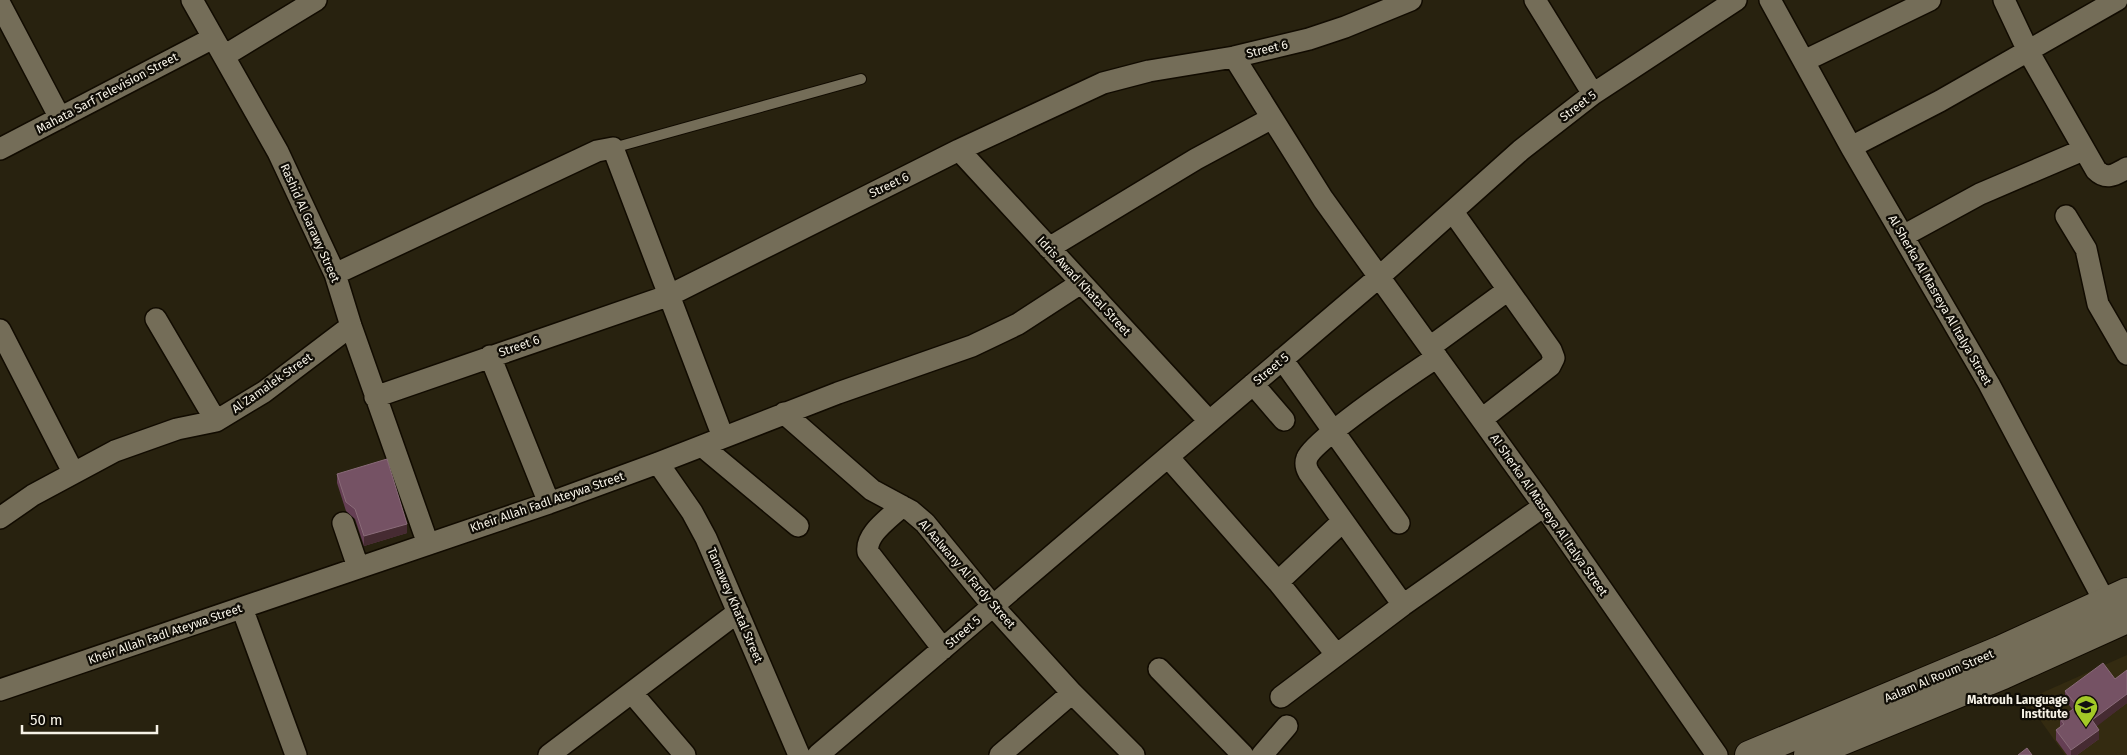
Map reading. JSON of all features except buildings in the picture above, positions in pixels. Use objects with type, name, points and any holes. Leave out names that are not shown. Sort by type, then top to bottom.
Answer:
[{"type":"street","name":"Rashid Al Garawy Street","points":[[192,0],[278,152],[335,274],[375,396],[428,544]]},
{"type":"street","points":[[224,56],[316,0]]},
{"type":"street","name":"Street 6","points":[[375,396],[670,295],[959,150],[1103,82],[1148,71],[1234,56],[1309,39],[1354,24],[1410,0]]},
{"type":"street","points":[[1535,0],[1593,94]]},
{"type":"street","name":"Street 5","points":[[818,755],[1379,277],[1521,150],[1593,94],[1736,0]]},
{"type":"street","name":"Al Sherka Al Masreya Al Italya Street","points":[[1770,0],[1851,147],[2116,597]]},
{"type":"street","points":[[1804,61],[1930,0]]},
{"type":"street","points":[[2004,0],[2028,51],[2083,150],[2100,174],[2105,176],[2121,171]]},
{"type":"street","points":[[1851,147],[1940,101],[2117,0]]},
{"type":"street","points":[[0,4],[60,118]]},
{"type":"street","name":"Mahata Sarf Television Street","points":[[0,149],[213,38]]},
{"type":"street","name":"Al Sherka Al Masreya Al Italya Street","points":[[1234,56],[1324,199],[1544,506],[1717,755]]},
{"type":"street","points":[[1049,248],[1188,164],[1272,118]]},
{"type":"street","points":[[335,274],[597,151],[613,148],[723,436]]},
{"type":"street","name":"Idris Awad Khatal Street","points":[[959,150],[1209,421]]},
{"type":"street","points":[[1903,236],[1980,194],[2083,150]]},
{"type":"street","points":[[1453,212],[1551,350],[1554,358],[1550,366],[1482,419]]},
{"type":"street","points":[[2066,216],[2086,249],[2098,304],[2127,354]]},
{"type":"street","name":"Kheir Allah Fadl Ateywa Street","points":[[3,682],[242,608],[658,463],[784,413],[995,336],[1018,324],[1081,283]]},
{"type":"street","points":[[1403,605],[1309,473],[1306,464],[1309,454],[1508,290]]},
{"type":"street","points":[[156,319],[216,421]]},
{"type":"street","name":"Al Zamalek Street","points":[[0,518],[73,472],[115,451],[178,429],[216,421],[264,392],[351,326]]},
{"type":"street","points":[[0,330],[73,472]]},
{"type":"street","points":[[490,356],[549,502]]},
{"type":"street","points":[[1282,359],[1399,523]]},
{"type":"street","points":[[1253,384],[1284,420]]},
{"type":"street","name":"Al Aalwany Al Fardy Street","points":[[784,413],[872,490],[902,506],[925,523],[992,606],[1134,755]]},
{"type":"street","points":[[702,446],[798,526]]},
{"type":"street","points":[[1168,457],[1278,582],[1336,654]]},
{"type":"street","name":"Tamawey Khatal Street","points":[[658,463],[692,512],[706,538],[799,755]]},
{"type":"street","points":[[902,506],[871,537],[867,547],[868,552],[943,649]]},
{"type":"street","points":[[1281,697],[1403,605],[1544,506]]},
{"type":"street","points":[[1278,582],[1343,521]]},
{"type":"street","points":[[343,523],[358,567]]},
{"type":"street","name":"Aalam Al Roum Street","points":[[1749,755],[2000,650],[2116,597]]},
{"type":"street","points":[[242,608],[296,755]]},
{"type":"street","points":[[549,755],[738,612]]},
{"type":"street","name":"Aalam Al Roum Street","points":[[1808,755],[1846,748],[2127,620]]},
{"type":"street","points":[[1158,669],[1259,755],[1287,726]]},
{"type":"street","points":[[632,692],[686,755]]},
{"type":"street","points":[[1000,755],[1072,692]]},
{"type":"lane","points":[[613,148],[860,79]]},
{"type":"shaded area","name":"Matrouh Language Institute","points":[[2127,655],[2127,755],[2065,755],[2026,700]]},
{"type":"place","name":"Matrouh Language Institute","points":[[2086,728]]}]
